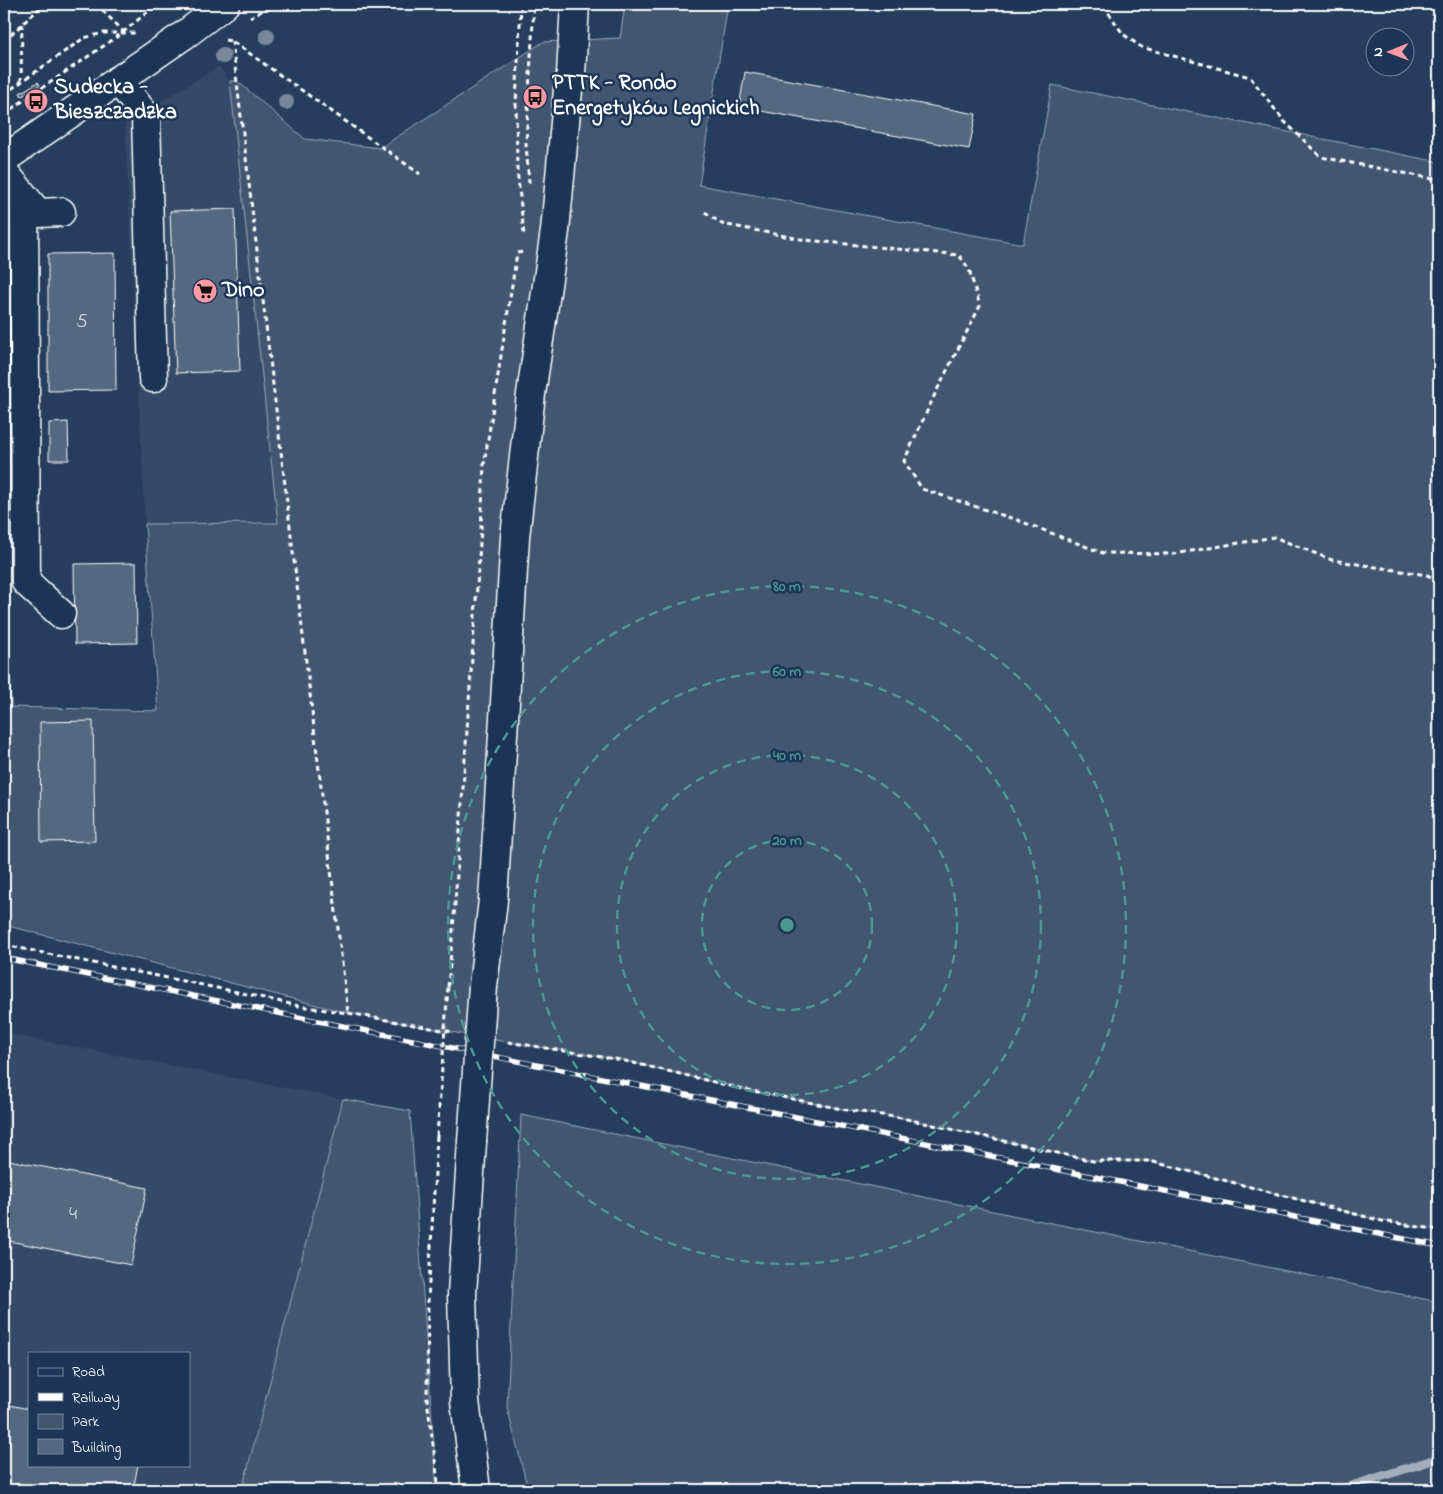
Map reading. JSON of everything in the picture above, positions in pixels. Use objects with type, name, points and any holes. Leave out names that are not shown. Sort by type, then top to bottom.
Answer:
[{"type":"street","points":[[4,159],[187,33],[225,4]]},
{"type":"street","points":[[556,4],[571,74]]},
{"type":"street","points":[[476,1490],[465,1401],[462,1294],[472,1142],[483,986],[493,900],[515,537],[531,394],[555,231],[571,74],[575,4]]},
{"type":"street","points":[[118,80],[146,116],[153,378]]},
{"type":"street","points":[[4,172],[38,213],[61,212]]},
{"type":"street","points":[[24,197],[26,582],[60,614]]},
{"type":"path","points":[[37,10],[39,4]]},
{"type":"path","points":[[4,41],[44,4]]},
{"type":"path","points":[[96,4],[122,33]]},
{"type":"path","points":[[4,114],[122,33],[157,4]]},
{"type":"path","points":[[1107,4],[1108,12],[1122,34],[1141,47],[1250,77],[1284,121],[1321,157],[1439,180]]},
{"type":"path","points":[[21,82],[22,24]]},
{"type":"path","points":[[4,94],[84,38],[103,33],[141,33]]},
{"type":"path","points":[[348,1013],[232,41],[420,174]]},
{"type":"path","points":[[705,212],[722,224],[806,240],[959,255],[969,269],[980,306],[936,392],[904,461],[922,489],[1017,520],[1103,553],[1174,554],[1274,538],[1332,560],[1427,575],[1439,580]]},
{"type":"path","points":[[4,945],[298,1006],[348,1013],[456,1033]]},
{"type":"path","points":[[439,1490],[427,1399],[428,1301],[437,1136],[448,987]]},
{"type":"path","points":[[508,1042],[621,1060],[743,1089],[846,1110],[902,1118],[1093,1161],[1150,1161],[1382,1221],[1439,1230]]},
{"type":"shaded area","points":[[219,66],[230,81],[278,523],[145,524],[125,123]]},
{"type":"shaded area","points":[[4,1033],[343,1099],[242,1490],[4,1490]]},
{"type":"green space","points":[[625,4],[728,4],[699,185],[1023,244],[1052,85],[1439,162],[1439,1230],[1382,1221],[1150,1161],[1093,1161],[902,1118],[847,1110],[743,1089],[621,1060],[489,1039],[348,1013],[4,925],[4,530],[11,707],[158,711],[145,524],[278,523],[230,81],[237,81],[305,139],[380,148],[543,42],[620,38]]},
{"type":"green space","points":[[343,1099],[410,1111],[437,1490],[242,1490]]},
{"type":"green space","points":[[521,1115],[1439,1302],[1439,1490],[528,1490],[507,1407]]},
{"type":"building","points":[[4,4],[15,4],[4,17]]},
{"type":"building","points":[[745,72],[976,114],[969,149],[739,107]]},
{"type":"building","points":[[38,82],[40,85],[22,96],[20,93]]},
{"type":"building","name":"Dino","points":[[235,209],[240,371],[176,373],[170,211]]},
{"type":"building","points":[[115,253],[116,390],[48,391],[48,254]]},
{"type":"building","points":[[68,422],[69,460],[49,460],[49,423]]},
{"type":"building","points":[[136,563],[137,643],[75,644],[74,564]]},
{"type":"building","points":[[93,721],[95,841],[41,842],[40,722]]},
{"type":"building","points":[[4,1159],[147,1188],[131,1265],[4,1240]]},
{"type":"building","points":[[4,1404],[28,1409],[28,1466],[138,1466],[133,1490],[4,1490]]},
{"type":"waterway","points":[[1339,1490],[1439,1458]]},
{"type":"railway","points":[[4,958],[1439,1246]]},
{"type":"place","name":"PTTK - Rondo Energetyków Legnickich","points":[[535,97]]},
{"type":"place","name":"Sudecka - Bieszczadzka","points":[[36,101]]},
{"type":"place","name":"Dino","points":[[205,291]]}]
